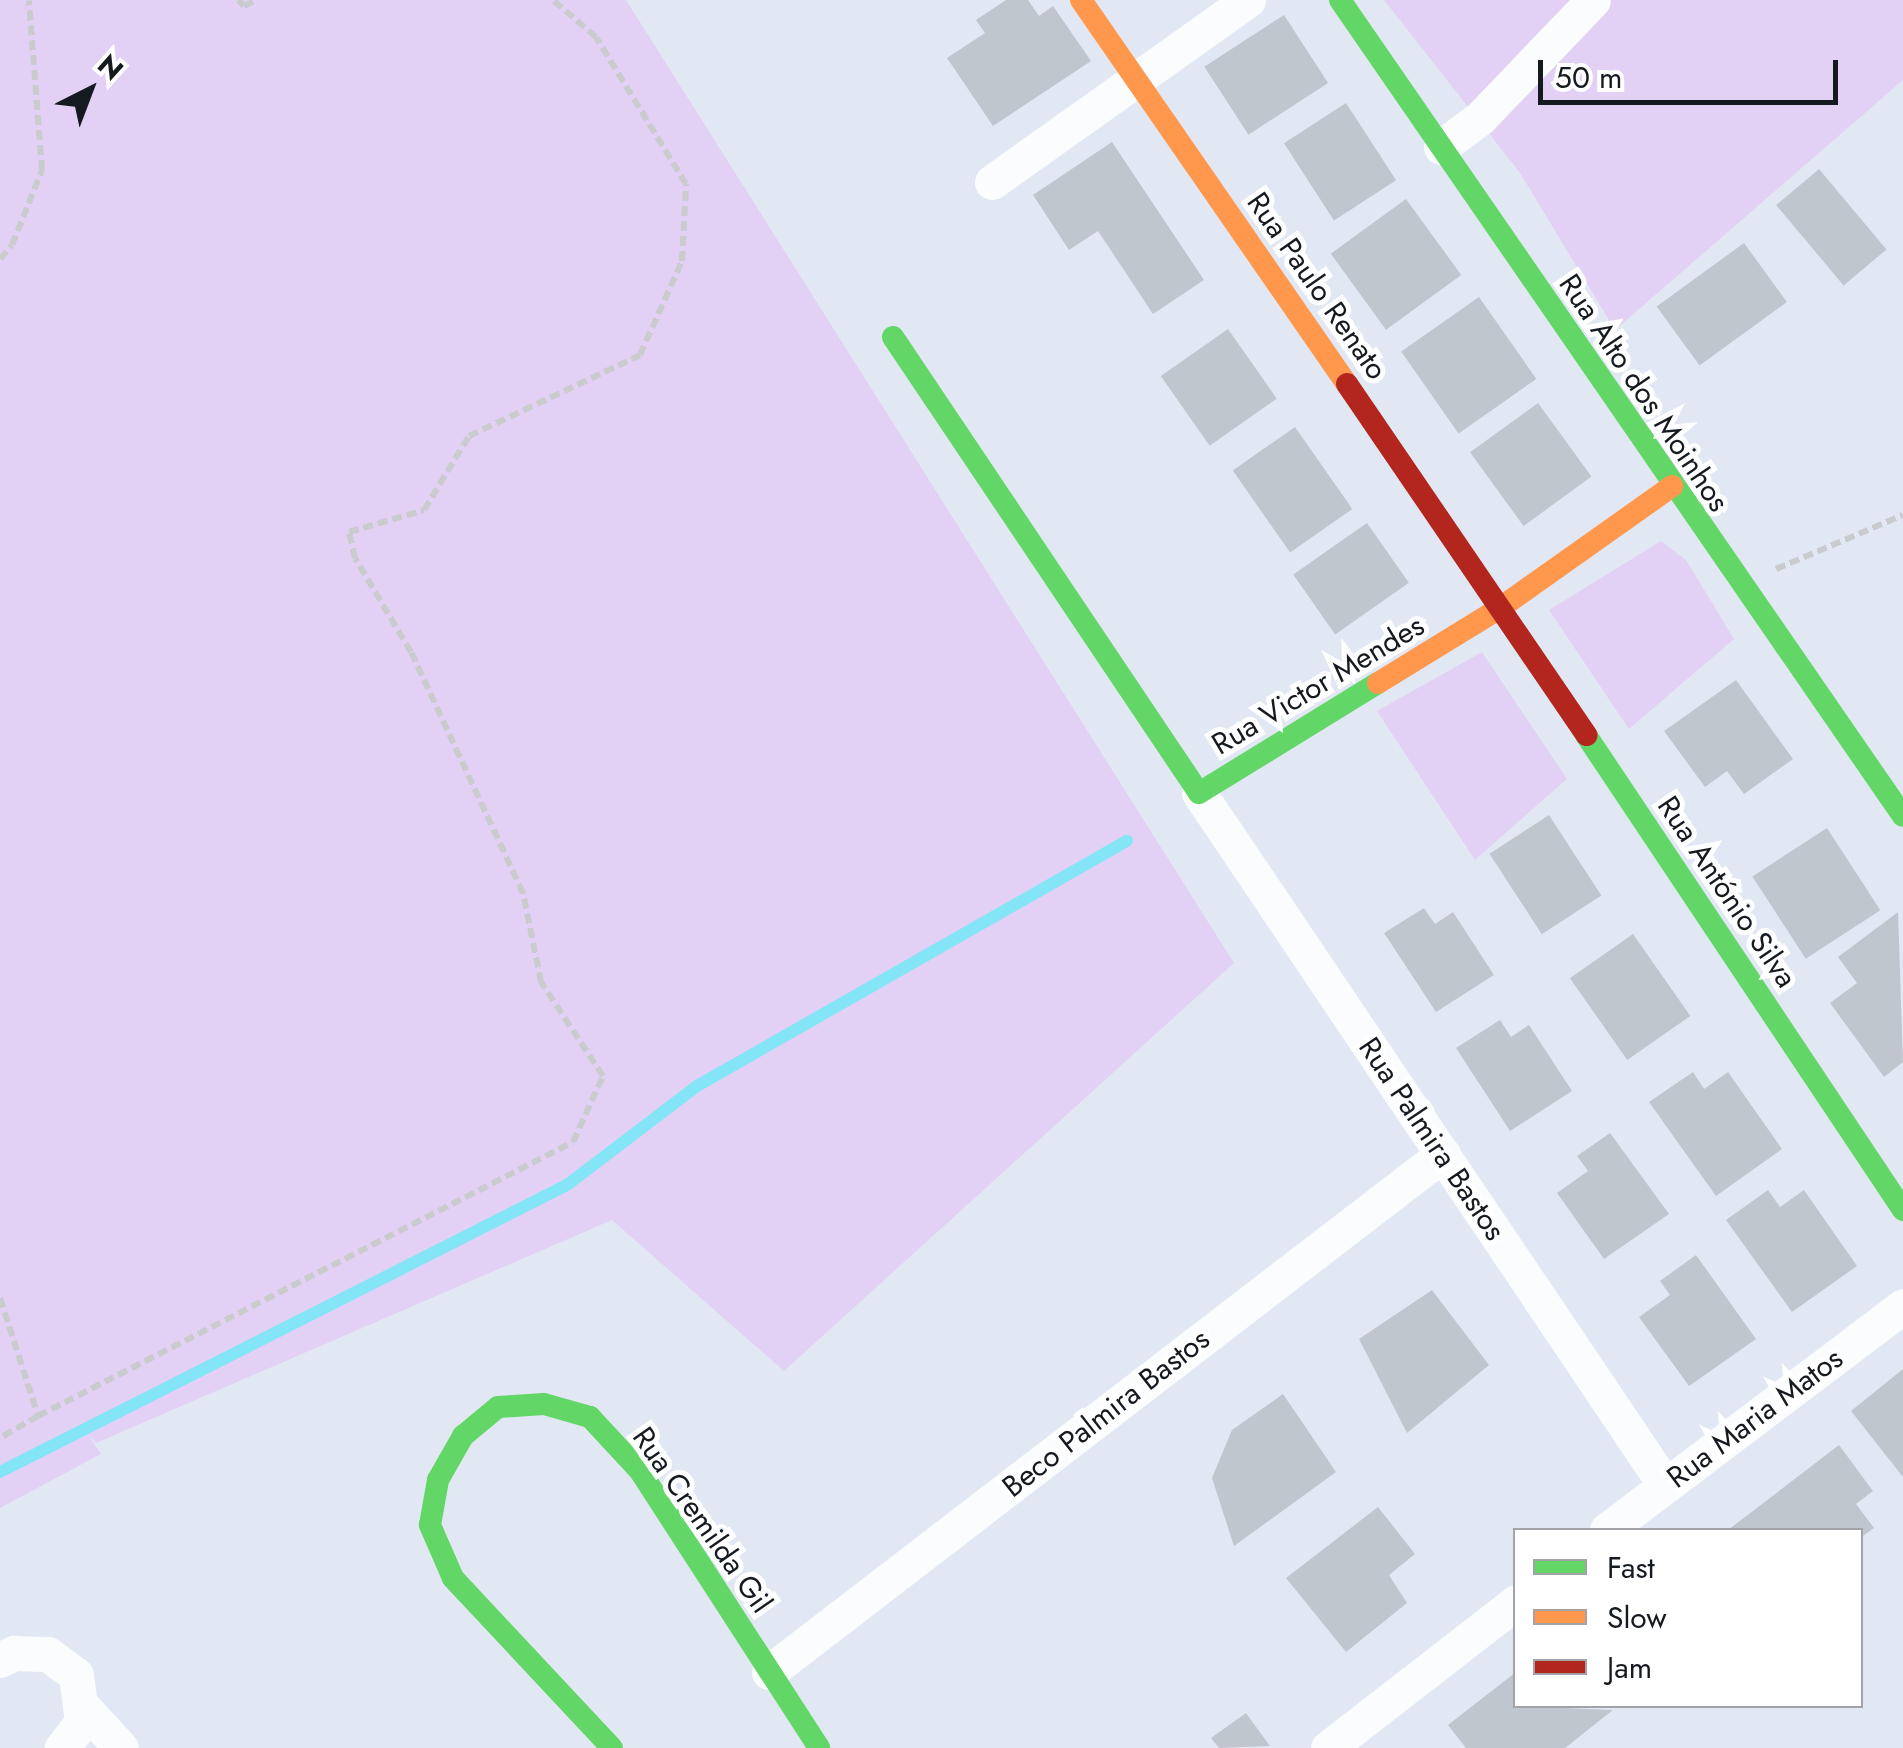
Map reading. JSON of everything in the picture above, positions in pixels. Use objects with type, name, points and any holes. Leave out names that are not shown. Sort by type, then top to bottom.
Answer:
[{"type":"street","name":"Rua Paulo Renato","points":[[1081,0],[1500,608]]},
{"type":"street","points":[[992,182],[1248,0]]},
{"type":"street","name":"Rua Alto dos Moinhos","points":[[1340,0],[1739,587],[1903,816]]},
{"type":"street","points":[[1441,148],[1480,118],[1592,0]]},
{"type":"street","name":"Rua Victor Mendes","points":[[893,337],[1199,792],[1500,608],[1672,486]]},
{"type":"street","name":"Rua António Silva","points":[[1500,608],[1903,1210]]},
{"type":"street","name":"Rua Palmira Bastos","points":[[1199,792],[1666,1485]]},
{"type":"street","name":"Beco Palmira Bastos","points":[[769,1672],[1443,1154]]},
{"type":"street","name":"Rua Maria Matos","points":[[1610,1528],[1903,1306]]},
{"type":"street","name":"Rua Cremilda Gil","points":[[612,1748],[452,1578],[430,1526],[438,1480],[463,1436],[498,1407],[544,1404],[590,1417],[640,1472],[819,1748]]},
{"type":"street","points":[[1328,1748],[1513,1604]]},
{"type":"street","points":[[0,1660],[32,1651],[64,1662],[76,1675],[84,1708],[121,1748]]},
{"type":"street","points":[[62,1748],[75,1735],[84,1708]]},
{"type":"path","points":[[0,258],[12,245],[42,170],[29,0]]},
{"type":"path","points":[[238,0],[244,6],[257,0]]},
{"type":"path","points":[[0,1438],[573,1142],[603,1076],[541,982],[523,894],[411,652],[355,558],[349,532],[424,510],[469,436],[640,355],[682,261],[686,184],[596,38],[554,0]]},
{"type":"path","points":[[1739,587],[1855,531],[1903,516]]},
{"type":"path","points":[[0,1298],[38,1416]]},
{"type":"shaded area","points":[[0,0],[626,0],[1234,963],[784,1371],[612,1220],[96,1443],[88,1434],[101,1454],[0,1508]]},
{"type":"shaded area","points":[[1384,0],[1903,0],[1903,80],[1615,330],[1520,173]]},
{"type":"shaded area","points":[[1661,541],[1686,560],[1734,639],[1629,729],[1549,610]]},
{"type":"shaded area","points":[[1482,652],[1567,779],[1475,860],[1377,711]]},
{"type":"building","points":[[1006,0],[1028,0],[1039,16],[1053,6],[1091,61],[993,126],[947,58],[985,33],[976,20]]},
{"type":"building","points":[[1284,15],[1328,83],[1248,135],[1204,67]]},
{"type":"building","points":[[1346,103],[1396,180],[1334,220],[1284,143]]},
{"type":"building","points":[[1112,142],[1204,280],[1153,314],[1098,231],[1069,250],[1033,195]]},
{"type":"building","points":[[1819,169],[1886,249],[1844,285],[1776,205]]},
{"type":"building","points":[[1406,199],[1461,275],[1386,330],[1331,254]]},
{"type":"building","points":[[1744,243],[1787,302],[1700,366],[1657,306]]},
{"type":"building","points":[[1479,297],[1536,379],[1459,433],[1401,351]]},
{"type":"building","points":[[1228,329],[1277,399],[1210,446],[1161,376]]},
{"type":"building","points":[[1538,403],[1591,477],[1524,526],[1470,452]]},
{"type":"building","points":[[1295,427],[1352,509],[1290,553],[1233,471]]},
{"type":"building","points":[[1367,523],[1409,583],[1335,634],[1293,575]]},
{"type":"building","points":[[1736,680],[1793,759],[1744,794],[1727,771],[1705,787],[1664,731]]},
{"type":"building","points":[[1549,815],[1601,896],[1542,934],[1489,854]]},
{"type":"building","points":[[1827,828],[1880,910],[1806,959],[1752,876]]},
{"type":"building","points":[[1424,908],[1435,924],[1453,912],[1494,975],[1436,1012],[1384,933]]},
{"type":"building","points":[[1898,912],[1903,1062],[1884,1077],[1830,1003],[1857,983],[1838,957]]},
{"type":"building","points":[[1633,934],[1690,1016],[1627,1060],[1570,978]]},
{"type":"building","points":[[1500,1020],[1511,1037],[1529,1025],[1572,1091],[1510,1131],[1456,1048]]},
{"type":"building","points":[[1693,1072],[1704,1089],[1728,1072],[1782,1149],[1716,1196],[1649,1102]]},
{"type":"building","points":[[1610,1133],[1669,1214],[1604,1259],[1557,1193],[1588,1171],[1577,1156]]},
{"type":"building","points":[[1768,1190],[1780,1207],[1804,1190],[1857,1266],[1792,1312],[1726,1220]]},
{"type":"building","points":[[1696,1255],[1756,1339],[1689,1386],[1639,1317],[1670,1295],[1660,1281]]},
{"type":"building","points":[[1432,1290],[1489,1365],[1407,1433],[1359,1339]]},
{"type":"building","points":[[1903,1369],[1903,1477],[1851,1411]]},
{"type":"building","points":[[1283,1394],[1336,1472],[1234,1546],[1212,1478],[1232,1430]]},
{"type":"building","points":[[1839,1445],[1873,1491],[1856,1504],[1874,1528],[1863,1536],[1863,1528],[1731,1528]]},
{"type":"building","points":[[1378,1507],[1415,1554],[1389,1575],[1407,1603],[1346,1652],[1286,1578]]},
{"type":"building","points":[[1513,1674],[1513,1708],[1613,1710],[1565,1748],[1466,1748],[1448,1725]]},
{"type":"building","points":[[1246,1713],[1270,1746],[1219,1748],[1211,1738]]},
{"type":"waterway","points":[[0,1472],[567,1185],[697,1086],[1127,841]]},
{"type":"traffic: fast","points":[[1340,0],[1903,816]]},
{"type":"traffic: fast","points":[[893,337],[1199,793],[1378,683]]},
{"type":"traffic: fast","points":[[1586,735],[1903,1210]]},
{"type":"traffic: fast","points":[[612,1748],[453,1578],[430,1525],[438,1480],[463,1436],[498,1407],[544,1404],[590,1417],[640,1471],[819,1748]]},
{"type":"traffic: slow","points":[[1081,0],[1347,384]]},
{"type":"traffic: slow","points":[[1378,683],[1500,608],[1672,486]]},
{"type":"traffic: jam","points":[[1347,384],[1586,735]]}]
